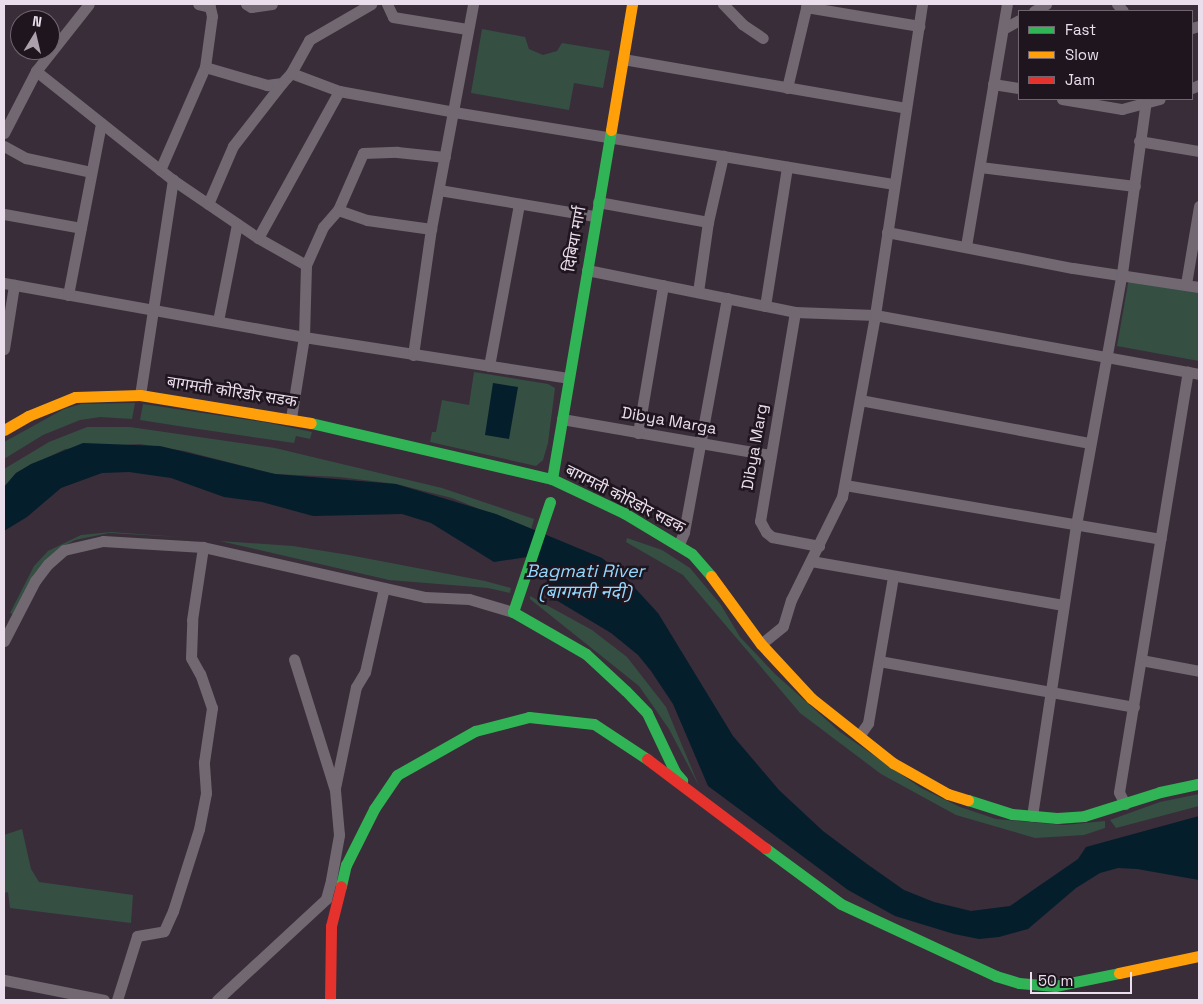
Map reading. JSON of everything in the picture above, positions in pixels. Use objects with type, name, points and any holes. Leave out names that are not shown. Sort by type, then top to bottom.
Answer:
[{"type":"main road","name":"दिबिया मार्ग","points":[[552,479],[632,4]]},
{"type":"main road","name":"बागमती कोरिडोर सडक","points":[[5,427],[75,397],[140,395],[290,418],[552,479],[679,544],[707,568],[761,644],[811,698],[893,763],[948,794],[995,810],[1032,816],[1084,816],[1199,784]]},
{"type":"main road","points":[[550,502],[513,612],[586,654],[626,690],[647,714],[675,772],[704,804]]},
{"type":"main road","points":[[330,1000],[331,926],[346,865],[360,834],[397,775],[475,731],[529,717],[594,724],[629,744],[704,804],[841,904],[872,921],[1019,983],[1055,986],[1199,956]]},
{"type":"street","points":[[4,133],[36,71],[89,4]]},
{"type":"street","points":[[160,170],[205,67],[212,16],[210,7],[198,4]]},
{"type":"street","points":[[246,4],[250,7],[272,4]]},
{"type":"street","points":[[208,204],[233,146],[291,73],[309,40],[371,4]]},
{"type":"street","points":[[387,4],[393,17],[467,29]]},
{"type":"street","points":[[413,355],[431,229],[473,4]]},
{"type":"street","points":[[723,4],[742,24],[763,38]]},
{"type":"street","points":[[761,644],[783,626],[791,600],[819,546],[845,485],[875,315],[922,4]]},
{"type":"street","points":[[966,246],[1007,4]]},
{"type":"street","points":[[788,88],[806,5],[919,26]]},
{"type":"street","points":[[1003,30],[1018,21]]},
{"type":"street","points":[[623,59],[906,108]]},
{"type":"street","points":[[205,67],[266,85],[282,83]]},
{"type":"street","points":[[36,71],[173,180],[258,238],[306,265]]},
{"type":"street","points":[[291,73],[339,90],[454,112],[894,184]]},
{"type":"street","points":[[993,84],[1018,88]]},
{"type":"street","points":[[258,238],[339,90]]},
{"type":"street","points":[[1032,816],[1076,524],[1122,273],[1145,101],[1122,109],[1068,100]]},
{"type":"street","points":[[68,294],[101,123]]},
{"type":"street","points":[[1139,141],[1199,151]]},
{"type":"street","points":[[4,146],[26,158],[92,172]]},
{"type":"street","points":[[290,418],[304,337],[306,265],[323,227],[338,210],[363,153],[397,152],[445,157]]},
{"type":"street","points":[[698,292],[708,222],[723,156]]},
{"type":"street","points":[[765,306],[787,167]]},
{"type":"street","points":[[980,167],[1135,186]]},
{"type":"street","points":[[140,395],[173,180]]},
{"type":"street","points":[[439,190],[595,216]]},
{"type":"street","points":[[598,202],[708,222]]},
{"type":"street","points":[[489,366],[519,204]]},
{"type":"street","points":[[1186,284],[1199,206]]},
{"type":"street","points":[[338,210],[367,220],[431,229]]},
{"type":"street","points":[[4,214],[81,228]]},
{"type":"street","points":[[218,321],[237,224]]},
{"type":"street","points":[[887,232],[1072,268],[1122,273],[1199,288]]},
{"type":"street","points":[[587,270],[795,312],[875,315],[1194,373],[1160,540],[1119,792],[1125,804]]},
{"type":"street","points":[[4,349],[9,284],[304,337],[568,378]]},
{"type":"street","points":[[638,433],[663,285]]},
{"type":"street","points":[[679,544],[684,532],[727,298]]},
{"type":"street","name":"Dibya Marg","points":[[795,312],[761,514],[763,527],[772,537],[819,546]]},
{"type":"street","points":[[860,400],[1090,442]]},
{"type":"street","name":"Dibya Marga","points":[[562,419],[770,455]]},
{"type":"street","points":[[845,485],[1160,540]]},
{"type":"street","points":[[4,641],[35,581],[64,550],[103,541],[204,547],[425,597],[469,599],[513,612]]},
{"type":"street","points":[[117,1000],[138,936],[164,931],[173,911],[199,829],[206,793],[204,762],[212,708],[200,674],[190,658],[192,620],[204,547]]},
{"type":"street","points":[[811,561],[893,577],[1063,605]]},
{"type":"street","points":[[859,736],[868,723],[893,577]]},
{"type":"street","points":[[334,790],[356,687],[365,672],[384,588]]},
{"type":"street","points":[[217,1000],[326,899],[339,835],[334,790],[294,659]]},
{"type":"street","points":[[1141,660],[1199,671]]},
{"type":"street","points":[[879,661],[1134,707]]},
{"type":"street","points":[[4,980],[104,1000]]},
{"type":"green space","points":[[482,29],[525,37],[529,49],[543,55],[557,51],[562,43],[610,51],[603,88],[574,83],[569,110],[471,93]]},
{"type":"green space","points":[[1129,278],[1199,291],[1199,361],[1117,346]]},
{"type":"green space","points":[[474,372],[548,384],[555,388],[548,443],[543,460],[536,466],[430,442],[432,432],[436,432],[442,400],[469,405]]},
{"type":"green space","points":[[135,403],[132,419],[100,417],[80,420],[43,435],[4,459],[4,442],[64,409],[81,404]]},
{"type":"green space","points":[[143,404],[269,423],[312,432],[310,439],[296,436],[294,443],[140,420]]},
{"type":"green space","points":[[87,427],[130,427],[275,448],[442,488],[534,519],[531,530],[452,498],[396,484],[339,477],[275,474],[185,451],[140,444],[65,449],[16,473],[4,487],[4,469],[49,442]]},
{"type":"green space","points":[[111,532],[180,537],[109,533],[75,540],[60,548],[13,614],[10,613],[34,566],[48,551],[81,535]]},
{"type":"green space","points":[[627,538],[662,550],[690,568],[721,605],[740,637],[775,674],[840,732],[921,788],[960,807],[996,819],[1064,825],[1105,821],[1105,828],[1084,835],[1035,838],[956,815],[881,774],[800,713],[683,575],[626,542]]},
{"type":"green space","points":[[220,541],[293,546],[349,555],[485,581],[511,588],[510,593],[488,588],[389,580]]},
{"type":"green space","points":[[530,596],[592,630],[627,657],[666,707],[699,786],[669,729],[639,686],[530,599]]},
{"type":"green space","points":[[1199,794],[1199,806],[1116,828],[1110,820],[1160,802]]},
{"type":"green space","points":[[22,829],[31,869],[39,882],[133,895],[131,923],[10,908],[8,892],[4,893],[4,835]]},
{"type":"water","points":[[493,383],[518,387],[509,439],[485,435]]},
{"type":"water","name":"Bagmati River (बागमती नदी)","points":[[83,443],[160,446],[275,474],[396,484],[496,514],[602,558],[622,574],[658,613],[733,736],[779,790],[823,831],[867,864],[904,890],[934,902],[971,911],[1010,906],[1078,859],[1086,847],[1199,816],[1199,880],[1137,869],[1118,868],[1100,873],[1076,888],[1028,929],[999,937],[979,939],[954,934],[895,916],[848,890],[708,786],[673,704],[651,671],[638,655],[611,633],[546,594],[552,571],[527,557],[494,562],[431,523],[402,514],[313,516],[262,502],[224,497],[171,478],[129,472],[102,473],[61,488],[27,517],[4,531],[4,487],[16,473],[31,464]]},
{"type":"traffic: fast","points":[[552,479],[611,130]]},
{"type":"traffic: fast","points":[[311,423],[552,479],[624,513],[692,554],[711,576]]},
{"type":"traffic: fast","points":[[550,502],[513,612],[586,654],[626,691],[647,713],[675,772],[682,780]]},
{"type":"traffic: fast","points":[[341,886],[346,865],[374,809],[397,775],[475,731],[529,717],[594,724],[647,759]]},
{"type":"traffic: fast","points":[[968,800],[1012,814],[1057,818],[1084,816],[1160,792],[1199,784]]},
{"type":"traffic: fast","points":[[765,848],[841,904],[996,976],[1019,983],[1055,986],[1119,973]]},
{"type":"traffic: slow","points":[[611,130],[632,4]]},
{"type":"traffic: slow","points":[[4,430],[28,416],[75,397],[140,395],[311,423]]},
{"type":"traffic: slow","points":[[711,576],[761,644],[811,698],[893,763],[948,794],[968,800]]},
{"type":"traffic: slow","points":[[1119,973],[1199,956]]},
{"type":"traffic: jam","points":[[647,759],[765,848]]},
{"type":"traffic: jam","points":[[330,1000],[331,926],[341,886]]}]
